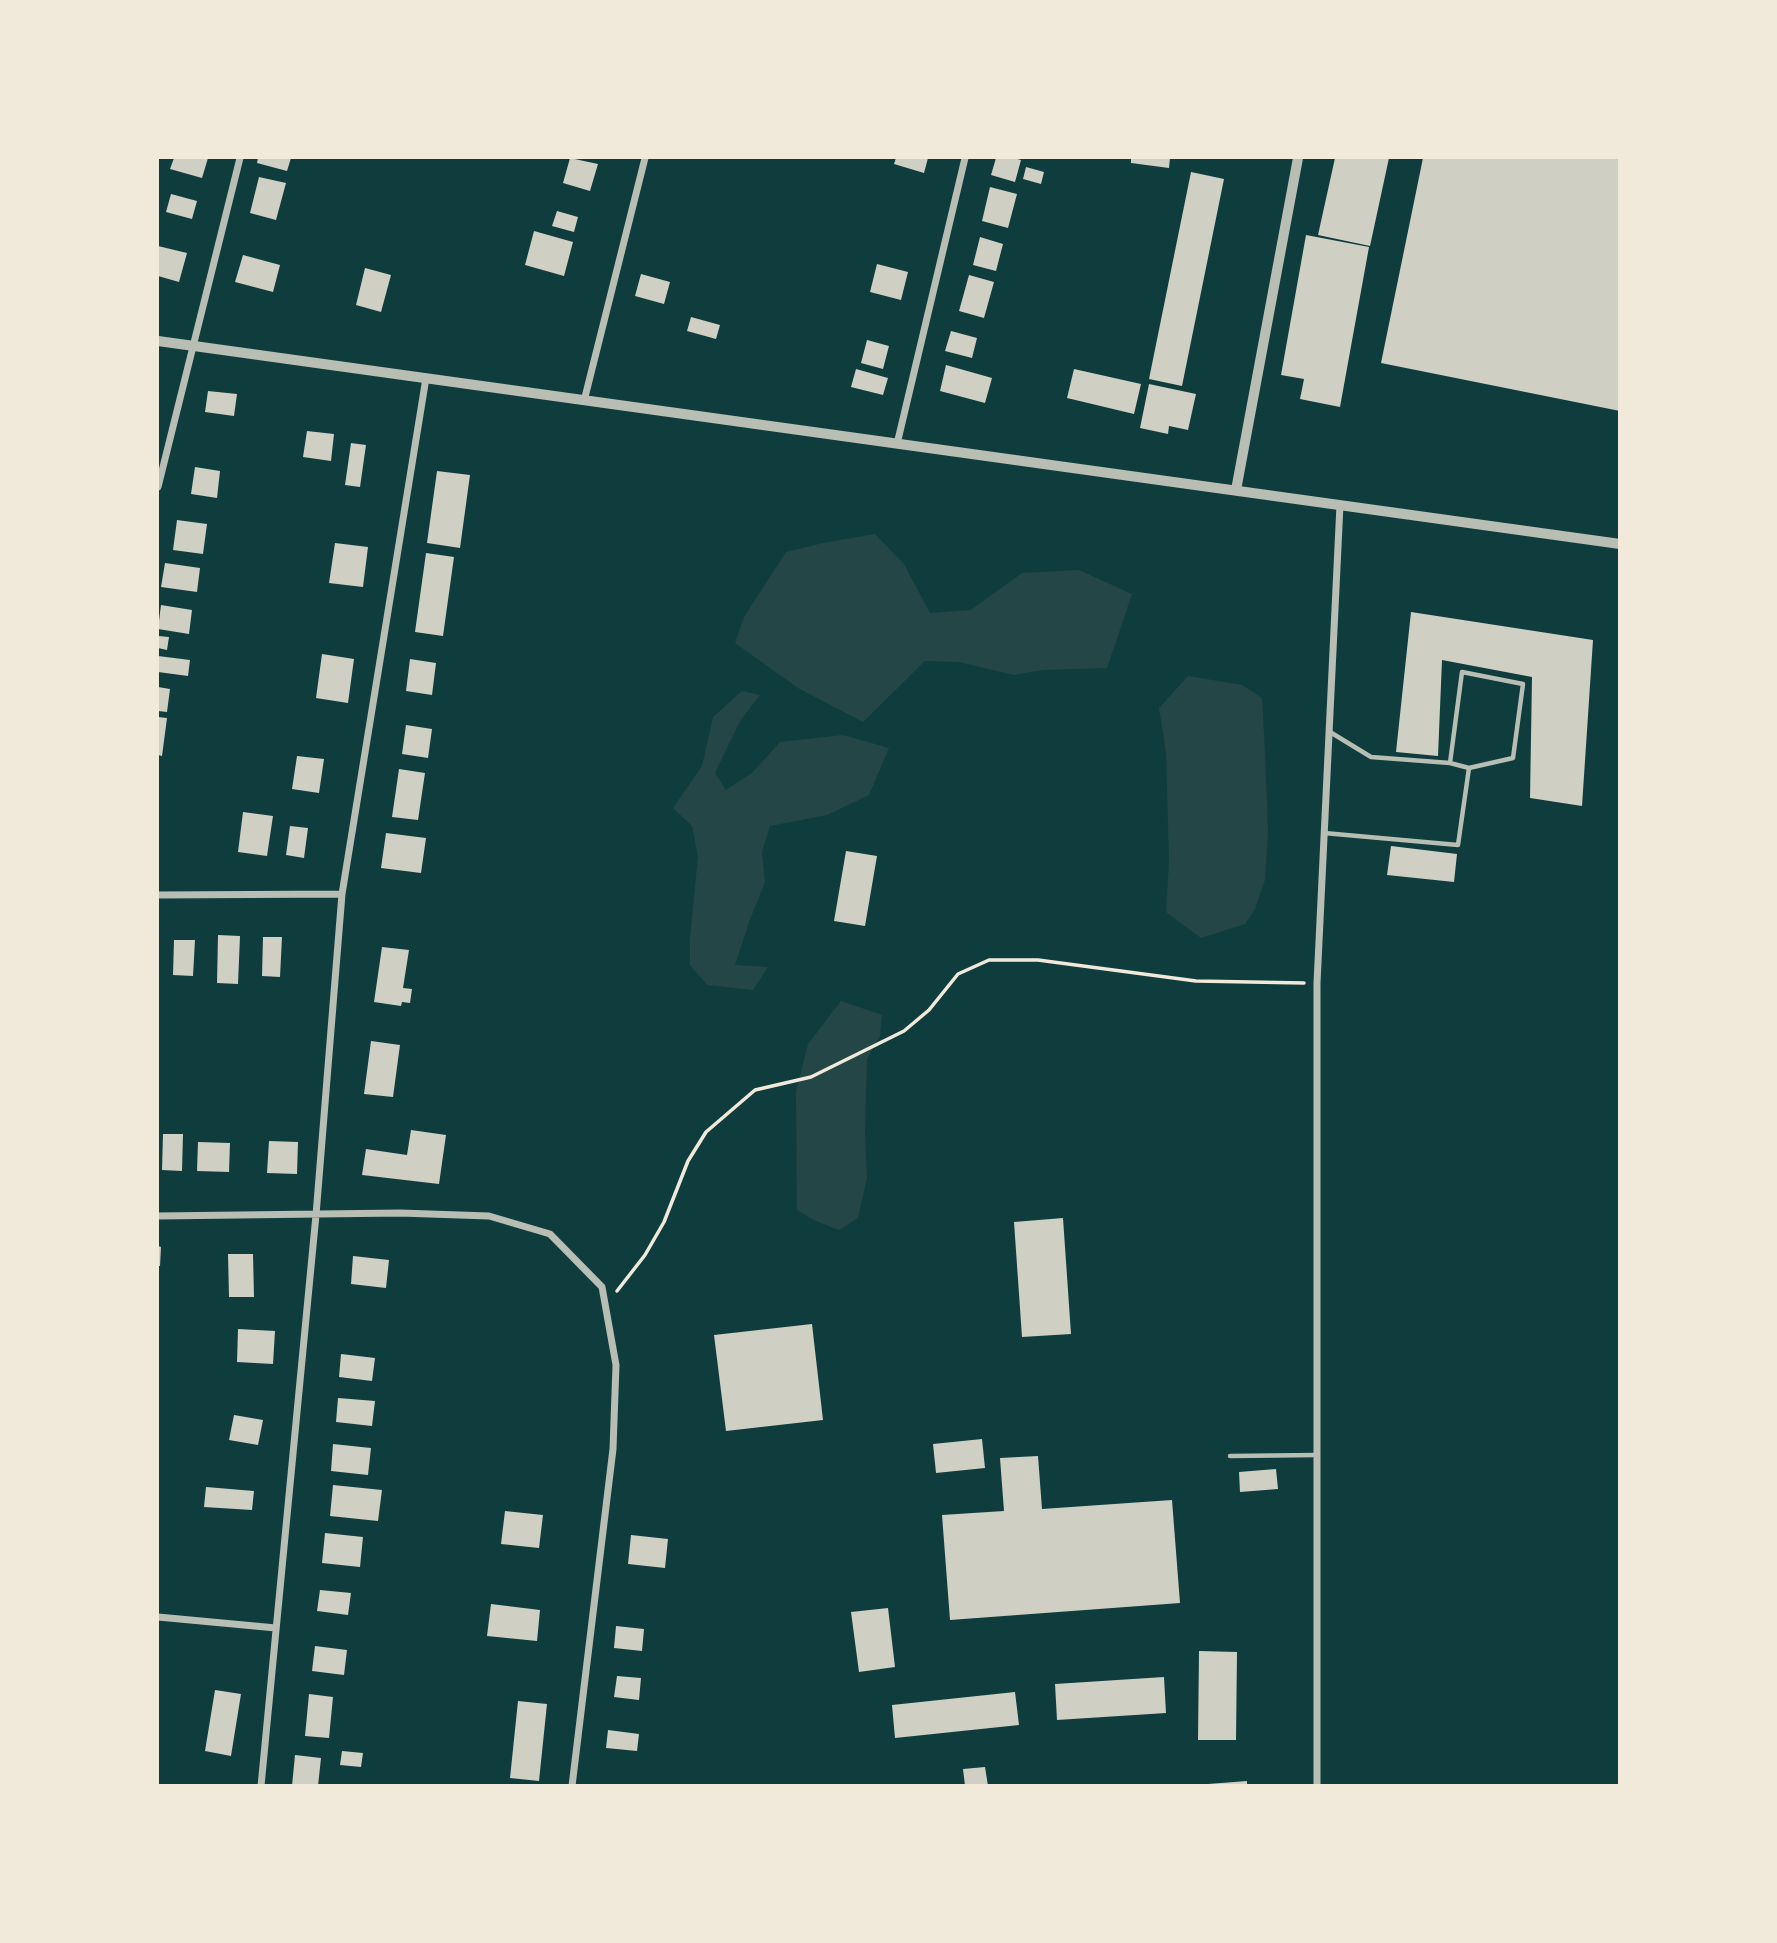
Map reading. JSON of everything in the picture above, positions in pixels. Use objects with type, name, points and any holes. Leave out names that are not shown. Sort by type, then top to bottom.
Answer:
[{"type":"street","points":[[158,487],[240,158]]},
{"type":"street","points":[[584,401],[645,158]]},
{"type":"street","points":[[897,444],[965,158]]},
{"type":"street","points":[[1236,490],[1298,158]]},
{"type":"street","points":[[158,341],[1619,544]]},
{"type":"street","points":[[261,1786],[316,1215],[342,894],[426,378]]},
{"type":"street","points":[[1317,1786],[1317,984],[1340,505]]},
{"type":"street","points":[[158,895],[342,894]]},
{"type":"street","points":[[158,1216],[400,1213],[489,1216],[550,1234],[602,1287],[616,1365],[613,1449],[572,1786]]},
{"type":"street","points":[[158,1617],[276,1628]]},
{"type":"lane","points":[[1329,731],[1371,757],[1450,762],[1469,768],[1513,758],[1523,684],[1462,672],[1450,762]]},
{"type":"lane","points":[[1324,833],[1458,845],[1469,768]]},
{"type":"lane","points":[[1230,1456],[1317,1455]]},
{"type":"path","points":[[606,1309],[619,1287],[645,1255],[664,1222],[688,1161],[706,1132],[755,1090],[811,1077],[904,1031],[929,1010],[958,974],[989,960],[1038,960],[1196,981],[1317,984]]},
{"type":"shaded area","points":[[875,534],[904,564],[930,613],[971,610],[1022,573],[1079,570],[1132,594],[1107,668],[1043,670],[1014,675],[959,662],[925,661],[863,722],[798,688],[735,643],[744,617],[786,552]]},
{"type":"shaded area","points":[[1188,676],[1242,685],[1262,698],[1265,752],[1268,832],[1265,880],[1255,909],[1245,924],[1201,938],[1166,912],[1169,861],[1166,752],[1159,708]]},
{"type":"shaded area","points":[[742,691],[760,695],[740,721],[715,773],[726,790],[753,772],[780,742],[843,735],[889,748],[869,795],[827,815],[770,826],[762,852],[765,882],[735,965],[768,967],[753,990],[707,985],[690,965],[698,856],[692,826],[673,808],[702,766],[713,717]]},
{"type":"shaded area","points":[[841,1001],[882,1015],[880,1036],[867,1059],[867,1178],[858,1218],[839,1230],[797,1210],[796,1092],[808,1044]]},
{"type":"building","points":[[174,158],[208,158],[202,178],[170,169]]},
{"type":"building","points":[[258,158],[291,158],[287,171],[257,163]]},
{"type":"building","points":[[570,158],[598,164],[590,191],[563,183]]},
{"type":"building","points":[[896,158],[928,158],[924,173],[894,164]]},
{"type":"building","points":[[996,158],[1021,160],[1015,182],[991,175]]},
{"type":"building","points":[[1131,158],[1170,158],[1169,168],[1131,163]]},
{"type":"building","points":[[1335,158],[1389,158],[1370,246],[1318,235]]},
{"type":"building","points":[[1423,158],[1620,158],[1620,411],[1381,363]]},
{"type":"building","points":[[1026,167],[1044,172],[1041,184],[1023,179]]},
{"type":"building","points":[[1191,172],[1224,179],[1182,386],[1149,379]]},
{"type":"building","points":[[259,177],[286,183],[276,220],[250,213]]},
{"type":"building","points":[[990,187],[1017,194],[1008,228],[982,221]]},
{"type":"building","points":[[171,194],[197,201],[192,219],[166,212]]},
{"type":"building","points":[[557,211],[578,217],[574,232],[552,226]]},
{"type":"building","points":[[534,231],[573,242],[564,276],[525,265]]},
{"type":"building","points":[[1306,235],[1369,247],[1340,407],[1300,399],[1304,379],[1281,375]]},
{"type":"building","points":[[980,237],[1003,244],[996,271],[973,265]]},
{"type":"building","points":[[158,246],[187,253],[179,282],[158,276]]},
{"type":"building","points":[[243,255],[280,265],[273,292],[235,282]]},
{"type":"building","points":[[877,264],[908,272],[901,300],[870,292]]},
{"type":"building","points":[[365,268],[391,275],[381,312],[356,305]]},
{"type":"building","points":[[641,274],[670,282],[664,304],[635,296]]},
{"type":"building","points":[[969,275],[994,282],[984,318],[959,311]]},
{"type":"building","points":[[691,317],[720,325],[716,339],[687,331]]},
{"type":"building","points":[[951,331],[977,338],[972,358],[945,351]]},
{"type":"building","points":[[867,340],[889,346],[883,369],[861,363]]},
{"type":"building","points":[[946,365],[992,378],[985,403],[940,391]]},
{"type":"building","points":[[856,369],[888,378],[883,395],[851,387]]},
{"type":"building","points":[[1074,369],[1141,384],[1134,414],[1067,398]]},
{"type":"building","points":[[1149,384],[1196,394],[1188,430],[1169,426],[1168,434],[1140,428]]},
{"type":"building","points":[[208,391],[237,394],[234,416],[205,412]]},
{"type":"building","points":[[307,431],[334,434],[331,461],[303,457]]},
{"type":"building","points":[[351,443],[366,445],[360,487],[345,485]]},
{"type":"building","points":[[195,467],[220,471],[217,498],[191,494]]},
{"type":"building","points":[[437,471],[470,475],[460,548],[427,543]]},
{"type":"building","points":[[177,520],[207,524],[203,554],[173,550]]},
{"type":"building","points":[[335,543],[368,547],[363,587],[329,583]]},
{"type":"building","points":[[426,553],[454,557],[443,636],[415,632]]},
{"type":"building","points":[[165,563],[200,568],[197,592],[161,587]]},
{"type":"building","points":[[161,605],[192,610],[189,634],[158,629]]},
{"type":"building","points":[[1411,612],[1593,640],[1582,806],[1530,798],[1532,677],[1442,660],[1438,756],[1396,752]]},
{"type":"building","points":[[158,636],[169,637],[167,650],[158,648]]},
{"type":"building","points":[[322,654],[354,659],[348,703],[316,698]]},
{"type":"building","points":[[158,656],[190,660],[188,676],[158,672]]},
{"type":"building","points":[[410,659],[436,663],[432,695],[406,691]]},
{"type":"building","points":[[158,687],[170,689],[167,712],[158,711]]},
{"type":"building","points":[[158,717],[167,718],[162,756],[158,755]]},
{"type":"building","points":[[406,725],[432,729],[428,758],[402,754]]},
{"type":"building","points":[[297,756],[324,759],[319,793],[292,789]]},
{"type":"building","points":[[399,769],[425,773],[418,820],[392,817]]},
{"type":"building","points":[[243,812],[273,816],[267,856],[238,852]]},
{"type":"building","points":[[290,826],[308,828],[304,858],[286,855]]},
{"type":"building","points":[[386,833],[426,838],[421,873],[381,868]]},
{"type":"building","points":[[1391,846],[1457,854],[1454,882],[1387,875]]},
{"type":"building","points":[[846,851],[877,856],[865,926],[834,921]]},
{"type":"building","points":[[218,935],[240,936],[238,984],[217,983]]},
{"type":"building","points":[[263,937],[282,937],[280,977],[262,976]]},
{"type":"building","points":[[174,940],[195,940],[193,976],[173,975]]},
{"type":"building","points":[[382,947],[409,950],[403,988],[412,989],[410,1003],[402,1002],[401,1006],[374,1002]]},
{"type":"building","points":[[371,1041],[400,1045],[393,1097],[364,1094]]},
{"type":"building","points":[[411,1130],[446,1135],[439,1184],[362,1175],[366,1149],[407,1155]]},
{"type":"building","points":[[163,1134],[183,1134],[182,1171],[162,1170]]},
{"type":"building","points":[[269,1141],[298,1142],[297,1174],[267,1173]]},
{"type":"building","points":[[198,1142],[230,1143],[229,1172],[197,1171]]},
{"type":"building","points":[[1063,1218],[1071,1334],[1022,1337],[1014,1222]]},
{"type":"building","points":[[158,1246],[161,1247],[160,1266],[158,1266]]},
{"type":"building","points":[[228,1254],[253,1254],[254,1297],[229,1297]]},
{"type":"building","points":[[353,1256],[389,1260],[386,1288],[351,1284]]},
{"type":"building","points":[[812,1324],[823,1420],[726,1431],[714,1335]]},
{"type":"building","points":[[238,1329],[275,1331],[273,1364],[237,1362]]},
{"type":"building","points":[[341,1354],[375,1358],[372,1381],[339,1377]]},
{"type":"building","points":[[338,1398],[375,1401],[372,1426],[336,1422]]},
{"type":"building","points":[[234,1415],[263,1420],[258,1445],[229,1440]]},
{"type":"building","points":[[982,1439],[985,1468],[936,1473],[933,1444]]},
{"type":"building","points":[[333,1444],[371,1448],[368,1475],[331,1471]]},
{"type":"building","points":[[1038,1456],[1042,1509],[1172,1500],[1180,1603],[950,1620],[942,1515],[1004,1511],[1000,1458]]},
{"type":"building","points":[[1276,1469],[1278,1489],[1240,1492],[1239,1472]]},
{"type":"building","points":[[333,1485],[382,1490],[378,1521],[330,1516]]},
{"type":"building","points":[[206,1487],[254,1491],[252,1510],[204,1507]]},
{"type":"building","points":[[505,1511],[543,1515],[539,1548],[501,1544]]},
{"type":"building","points":[[325,1533],[363,1537],[360,1567],[322,1563]]},
{"type":"building","points":[[631,1535],[668,1539],[665,1568],[628,1564]]},
{"type":"building","points":[[320,1590],[351,1593],[348,1615],[317,1611]]},
{"type":"building","points":[[491,1604],[540,1610],[537,1641],[487,1636]]},
{"type":"building","points":[[888,1608],[895,1667],[859,1672],[851,1612]]},
{"type":"building","points":[[616,1626],[644,1629],[642,1651],[614,1648]]},
{"type":"building","points":[[315,1646],[347,1650],[344,1675],[312,1671]]},
{"type":"building","points":[[1199,1651],[1237,1652],[1236,1740],[1198,1740]]},
{"type":"building","points":[[617,1676],[641,1678],[639,1700],[614,1697]]},
{"type":"building","points":[[1164,1677],[1166,1713],[1057,1720],[1055,1684]]},
{"type":"building","points":[[215,1690],[241,1694],[231,1756],[205,1751]]},
{"type":"building","points":[[1015,1692],[1019,1725],[895,1738],[892,1705]]},
{"type":"building","points":[[309,1694],[333,1697],[329,1738],[305,1736]]},
{"type":"building","points":[[518,1701],[547,1704],[539,1781],[510,1778]]},
{"type":"building","points":[[608,1730],[639,1734],[637,1751],[606,1748]]},
{"type":"building","points":[[342,1751],[363,1753],[361,1767],[340,1765]]},
{"type":"building","points":[[295,1755],[321,1758],[318,1786],[292,1786]]},
{"type":"building","points":[[985,1767],[988,1786],[965,1786],[963,1769]]},
{"type":"building","points":[[1247,1781],[1247,1786],[1208,1784]]}]
